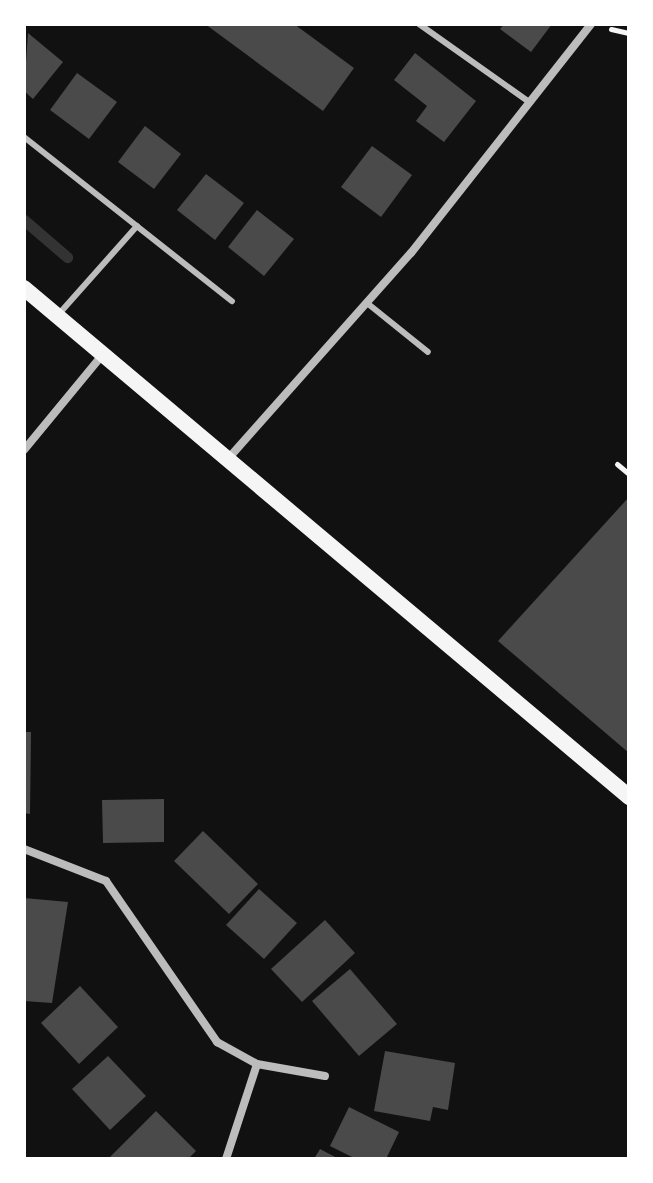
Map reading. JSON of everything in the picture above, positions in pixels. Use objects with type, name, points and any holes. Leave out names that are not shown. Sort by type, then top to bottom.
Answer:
[{"type":"main road","points":[[24,288],[104,352],[226,461],[629,797]]},
{"type":"street","points":[[226,461],[367,303],[591,24]]},
{"type":"street","points":[[24,450],[104,352]]},
{"type":"street","points":[[24,849],[106,881],[190,1010],[217,1042],[257,1064],[325,1076]]},
{"type":"street","points":[[226,1159],[257,1064]]},
{"type":"lane","points":[[419,24],[529,102]]},
{"type":"lane","points":[[24,137],[232,301]]},
{"type":"lane","points":[[58,315],[137,226]]},
{"type":"lane","points":[[367,303],[428,352]]},
{"type":"path","points":[[617,464],[629,474]]},
{"type":"building","points":[[205,24],[294,24],[354,68],[323,111]]},
{"type":"building","points":[[504,24],[552,24],[531,52],[500,29]]},
{"type":"building","points":[[28,33],[63,62],[33,99],[24,91]]},
{"type":"building","points":[[415,53],[476,101],[444,142],[416,121],[427,106],[394,80]]},
{"type":"building","points":[[77,73],[117,102],[89,139],[50,110]]},
{"type":"building","points":[[145,126],[181,154],[154,189],[118,162]]},
{"type":"building","points":[[372,146],[412,175],[381,217],[341,187]]},
{"type":"building","points":[[206,174],[244,203],[215,240],[177,210]]},
{"type":"building","points":[[257,210],[294,239],[264,276],[228,247]]},
{"type":"building","points":[[629,497],[629,753],[498,641]]},
{"type":"building","points":[[24,732],[31,732],[30,814],[24,813]]},
{"type":"building","points":[[164,799],[164,842],[103,843],[102,800]]},
{"type":"building","points":[[203,831],[258,884],[229,914],[174,861]]},
{"type":"building","points":[[259,889],[297,923],[264,959],[226,925]]},
{"type":"building","points":[[24,898],[68,902],[52,1003],[24,1001]]},
{"type":"building","points":[[325,920],[355,953],[302,1002],[271,969]]},
{"type":"building","points":[[350,969],[397,1024],[359,1056],[312,1001]]},
{"type":"building","points":[[80,986],[118,1027],[79,1064],[41,1023]]},
{"type":"building","points":[[385,1051],[455,1063],[448,1110],[433,1107],[430,1121],[374,1111]]},
{"type":"building","points":[[108,1056],[146,1096],[110,1130],[72,1089]]},
{"type":"building","points":[[349,1107],[399,1132],[386,1159],[356,1159],[330,1146]]},
{"type":"building","points":[[156,1111],[196,1151],[188,1159],[108,1159]]},
{"type":"building","points":[[320,1149],[339,1159],[314,1159]]},
{"type":"waterway","points":[[24,220],[67,257]]}]
